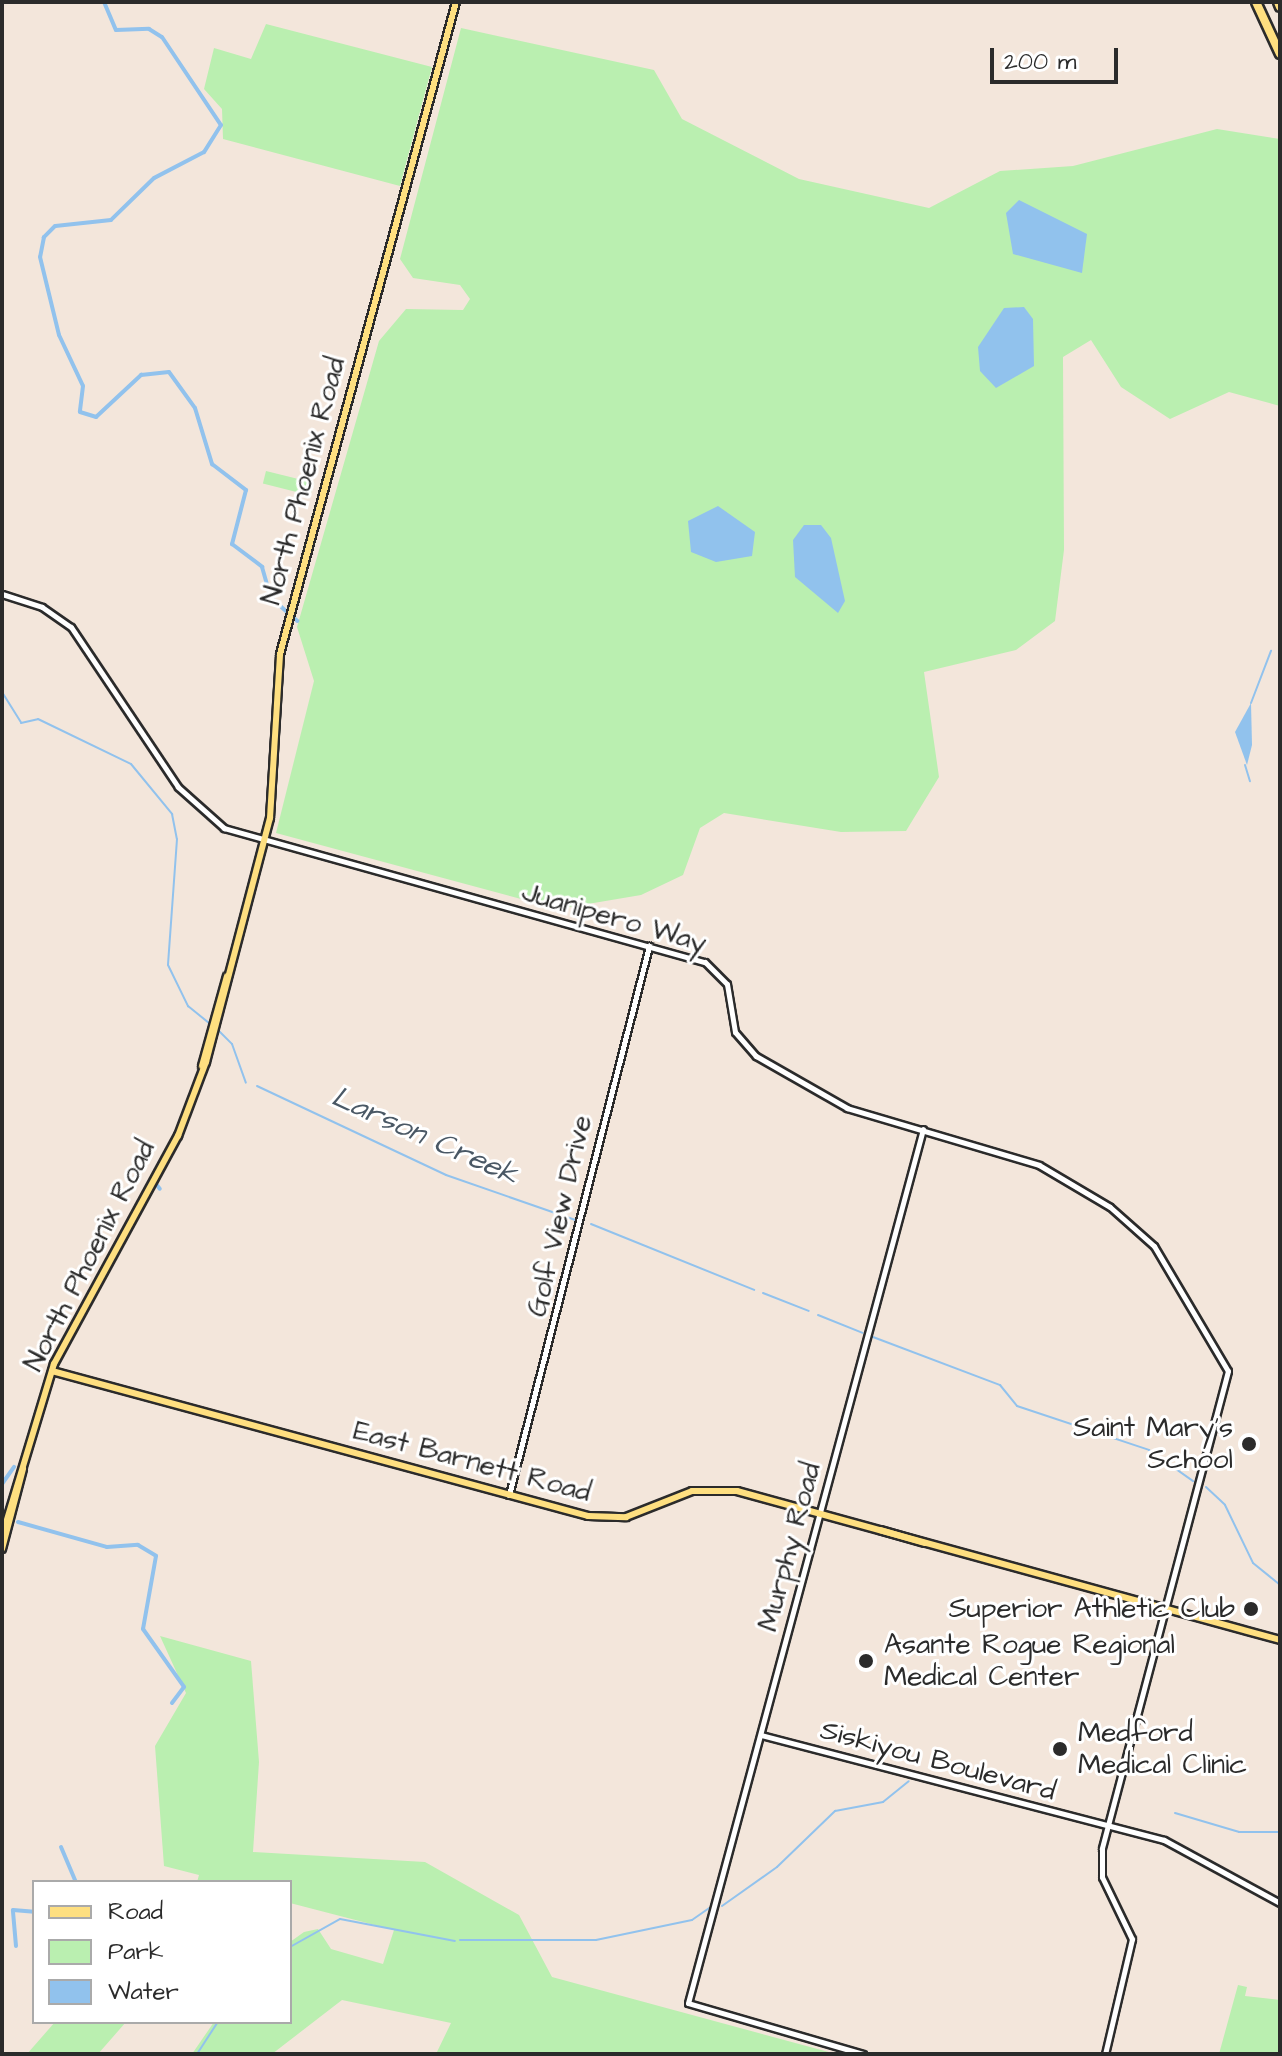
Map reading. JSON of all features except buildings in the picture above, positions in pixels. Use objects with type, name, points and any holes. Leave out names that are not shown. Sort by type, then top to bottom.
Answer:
[{"type":"highway","points":[[1256,2],[1280,54]]},
{"type":"main road","name":"North Phoenix Road","points":[[2,1536],[52,1371],[178,1136],[202,1066],[264,843],[273,789],[274,690],[291,610],[456,2]]},
{"type":"main road","name":"East Barnett Road","points":[[52,1371],[509,1495],[607,1518],[720,1489],[1280,1640]]},
{"type":"main road","name":"North Phoenix Road","points":[[2,1547],[23,1469]]},
{"type":"street","name":"Juanipero Way","points":[[2,594],[42,607],[71,627],[191,803],[224,828],[264,843],[703,961],[719,973],[735,1032],[756,1056],[847,1108],[1039,1165],[1136,1227],[1228,1365],[1166,1609]]},
{"type":"street","name":"Golf View Drive","points":[[509,1495],[649,946]]},
{"type":"street","name":"Murphy Road","points":[[863,2054],[692,2008],[696,1974],[923,1129]]},
{"type":"street","points":[[1105,2054],[1132,1947],[1128,1920],[1101,1871],[1108,1825],[1166,1609]]},
{"type":"street","name":"Siskiyou Boulevard","points":[[761,1735],[1177,1845],[1280,1903]]},
{"type":"green space","points":[[266,24],[432,67],[400,186],[223,139],[222,109],[204,89],[214,48],[251,59]]},
{"type":"green space","points":[[461,28],[654,70],[682,119],[799,179],[929,208],[1000,171],[1073,166],[1217,129],[1280,139],[1280,406],[1229,392],[1170,419],[1121,387],[1091,340],[1063,357],[1064,550],[1055,621],[1016,650],[924,672],[939,777],[906,831],[841,832],[724,813],[700,828],[683,875],[641,895],[558,909],[276,833],[314,681],[297,627],[379,341],[406,309],[463,310],[470,299],[460,285],[413,278],[400,259]]},
{"type":"green space","points":[[266,471],[314,483],[310,495],[263,484]]},
{"type":"green space","points":[[160,1636],[251,1661],[259,1762],[253,1852],[425,1862],[519,1915],[552,1977],[836,2054],[436,2054],[451,2023],[342,2000],[272,2054],[192,2054],[213,2024],[292,2024],[292,1941],[304,1932],[318,1929],[331,1949],[383,1964],[394,1930],[292,1904],[292,1880],[198,1880],[199,1875],[164,1866],[155,1746],[186,1693]]},
{"type":"green space","points":[[1238,1985],[1247,1987],[1245,1996],[1280,2000],[1280,2054],[1219,2054]]},
{"type":"green space","points":[[53,2024],[124,2024],[98,2054],[27,2054]]},
{"type":"water","points":[[1019,200],[1087,234],[1082,273],[1013,254],[1006,213]]},
{"type":"water","points":[[1024,307],[1033,319],[1034,366],[996,388],[980,371],[978,347],[1004,308]]},
{"type":"water","points":[[718,506],[755,532],[752,556],[716,562],[691,552],[688,521]]},
{"type":"water","points":[[804,525],[821,525],[831,538],[845,601],[838,613],[795,577],[793,540]]},
{"type":"water","points":[[1251,703],[1252,745],[1247,765],[1235,732]]},
{"type":"waterway","points":[[104,2],[116,30],[149,29],[162,37],[221,125],[204,152],[154,178],[111,220],[55,226],[44,237],[40,257],[59,335],[83,386],[80,412],[96,417],[141,375],[169,372],[195,408],[212,464],[246,490],[232,544],[262,567],[271,598],[297,621]]},
{"type":"waterway","points":[[1251,703],[1271,651]]},
{"type":"waterway","name":"Larson Creek","points":[[2,692],[21,723],[38,719],[131,764],[172,814],[177,839],[168,965],[188,1006],[213,1026]]},
{"type":"waterway","points":[[1245,765],[1250,781]]},
{"type":"waterway","name":"Larson Creek","points":[[218,1030],[232,1044],[246,1083]]},
{"type":"waterway","name":"Larson Creek","points":[[257,1086],[446,1175],[575,1220]]},
{"type":"waterway","points":[[156,1184],[160,1189]]},
{"type":"waterway","name":"Larson Creek","points":[[591,1224],[754,1290]]},
{"type":"waterway","name":"Larson Creek","points":[[763,1293],[809,1311]]},
{"type":"waterway","name":"Larson Creek","points":[[818,1315],[863,1333]]},
{"type":"waterway","name":"Larson Creek","points":[[873,1337],[1000,1385],[1017,1406],[1149,1450],[1193,1481]]},
{"type":"waterway","points":[[2,1484],[14,1467]]},
{"type":"waterway","name":"Larson Creek","points":[[1206,1487],[1225,1505],[1253,1563],[1280,1585]]},
{"type":"waterway","points":[[18,1522],[107,1547],[138,1545],[156,1556],[143,1629],[184,1687],[172,1703]]},
{"type":"waterway","points":[[722,1906],[777,1867],[835,1811],[883,1802],[909,1781]]},
{"type":"waterway","points":[[1175,1813],[1239,1832],[1280,1832]]},
{"type":"waterway","points":[[61,1847],[75,1880]]},
{"type":"waterway","points":[[460,1940],[596,1940],[692,1920],[709,1908]]},
{"type":"waterway","points":[[16,1946],[13,1910],[32,1912]]},
{"type":"waterway","points":[[292,1946],[340,1919],[455,1941]]},
{"type":"waterway","points":[[197,2054],[217,2024]]},
{"type":"place","name":"Saint Mary's School","points":[[1249,1444]]},
{"type":"place","name":"Superior Athletic Club","points":[[1251,1609]]},
{"type":"place","name":"Asante Rogue Regional Medical Center","points":[[866,1661]]},
{"type":"place","name":"Medford Medical Clinic","points":[[1060,1749]]}]
